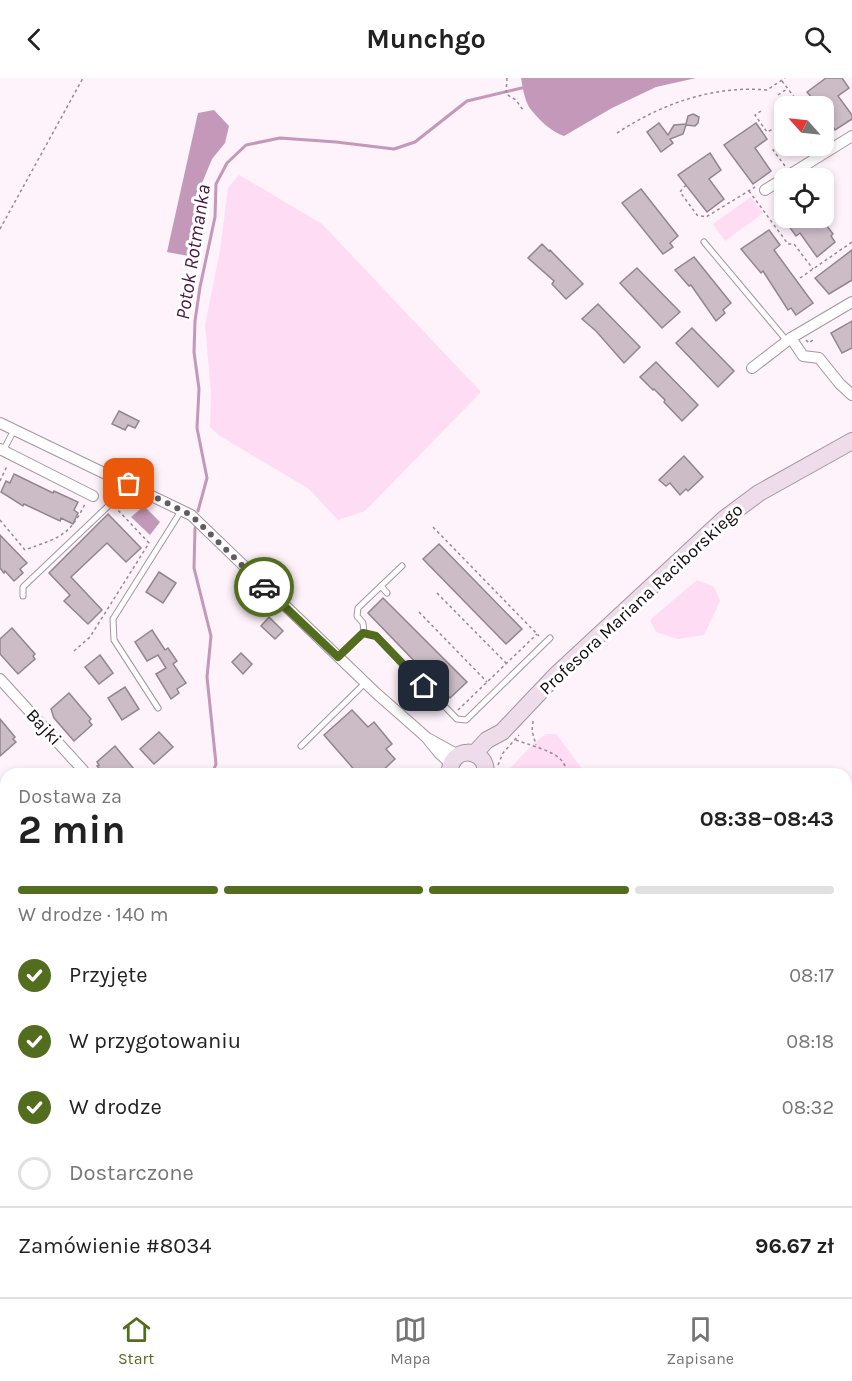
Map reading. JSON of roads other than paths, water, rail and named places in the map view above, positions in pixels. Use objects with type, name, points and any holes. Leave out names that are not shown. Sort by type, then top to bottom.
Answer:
[{"type":"main road","name":"Profesora Mariana Raciborskiego","points":[[471,765],[508,736],[557,674],[724,519],[759,493],[852,441]]},
{"type":"street","points":[[762,187],[852,136]]},
{"type":"street","points":[[752,368],[789,340],[852,302]]},
{"type":"street","points":[[789,340],[803,356],[819,358],[852,395]]},
{"type":"street","points":[[0,423],[182,509],[196,519],[365,683],[426,737],[471,765]]},
{"type":"street","points":[[1,452],[91,497]]},
{"type":"street","name":"Bajki","points":[[2,684],[81,768]]},
{"type":"lane","points":[[704,242],[789,340]]},
{"type":"lane","points":[[1,452],[14,430]]},
{"type":"lane","points":[[22,596],[23,587],[129,484]]},
{"type":"lane","points":[[158,708],[114,640],[113,619],[182,509]]},
{"type":"lane","points":[[338,657],[363,633],[363,623],[357,616],[358,609],[402,566]]},
{"type":"lane","points":[[381,586],[387,593]]},
{"type":"lane","points":[[363,633],[376,636],[457,719],[465,720],[548,640]]},
{"type":"lane","points":[[301,746],[365,683]]},
{"type":"water","points":[[521,78],[696,78],[656,87],[612,108],[564,136],[545,124],[529,107]]},
{"type":"water","points":[[214,110],[229,126],[225,143],[212,159],[202,183],[194,257],[167,252],[198,113]]},
{"type":"water","points":[[144,506],[160,522],[150,535],[131,517]]},
{"type":"waterway","name":"Potok Rotmanka","points":[[198,511],[207,478],[197,428],[199,389],[194,352],[195,321],[215,217],[216,184],[227,163],[246,145],[280,138],[394,149],[415,142],[467,101],[526,87]]},
{"type":"waterway","name":"Potok Rotmanka","points":[[195,528],[194,568],[211,636],[207,677],[216,764],[214,768]]}]
